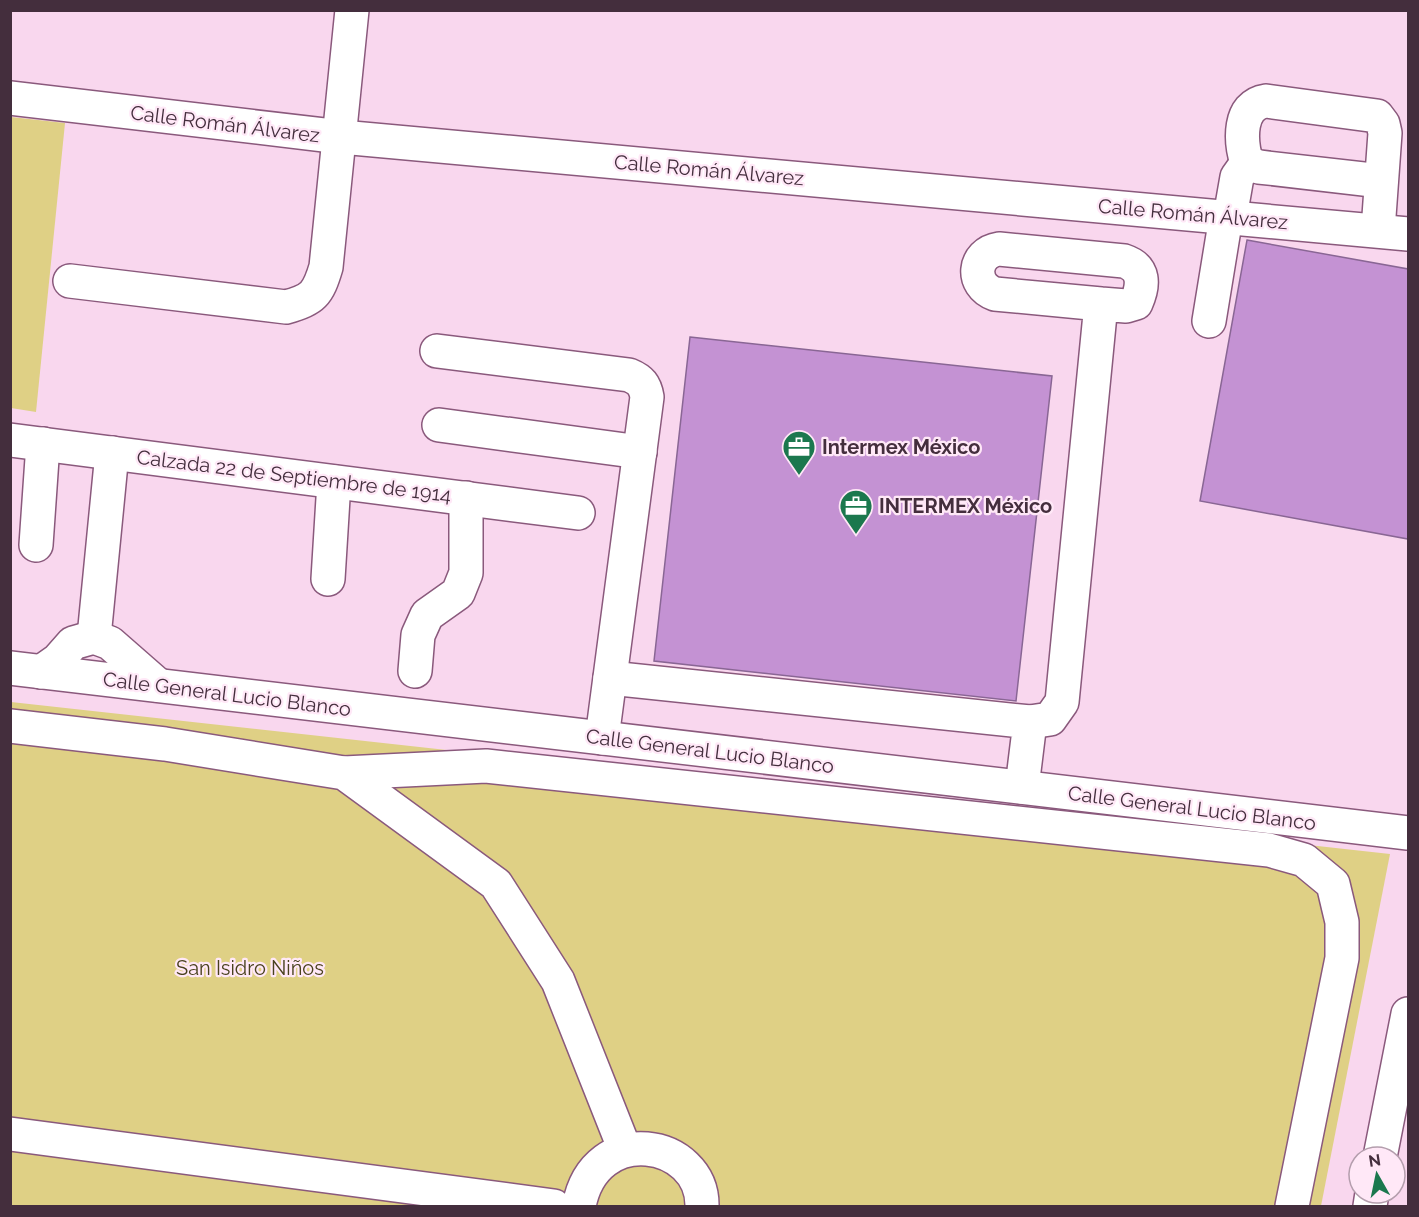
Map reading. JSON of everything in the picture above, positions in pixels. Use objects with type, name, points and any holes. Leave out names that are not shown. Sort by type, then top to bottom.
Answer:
[{"type":"street","points":[[70,281],[286,307],[307,301],[320,288],[326,267],[352,10]]},
{"type":"street","name":"Calle Román Álvarez","points":[[10,98],[340,137],[1393,232]]},
{"type":"street","points":[[1209,321],[1234,187],[1247,163],[1243,150],[1245,117],[1248,109],[1257,102],[1266,100],[1368,112],[1377,116],[1383,124],[1381,181],[1393,232]]},
{"type":"street","points":[[1247,163],[1259,167],[1381,181]]},
{"type":"street","points":[[610,678],[1030,722],[1050,719],[1062,702],[1101,304]]},
{"type":"street","points":[[437,351],[630,375],[639,379],[645,387],[647,397],[602,738]]},
{"type":"street","points":[[439,424],[639,452]]},
{"type":"street","name":"Calzada 22 de Septiembre de 1914","points":[[10,440],[578,513]]},
{"type":"street","points":[[36,545],[43,444]]},
{"type":"street","points":[[94,637],[112,453]]},
{"type":"street","points":[[328,579],[334,482]]},
{"type":"street","points":[[415,671],[418,634],[427,615],[458,593],[466,573],[465,498]]},
{"type":"street","points":[[26,670],[58,660],[73,643],[94,637],[110,643],[158,686]]},
{"type":"street","name":"Calle General Lucio Blanco","points":[[26,670],[1408,833]]},
{"type":"street","points":[[1022,787],[1030,722]]},
{"type":"street","points":[[10,726],[165,744],[344,773],[486,766],[1269,850],[1304,860],[1333,884],[1342,922],[1342,958],[1292,1206]]},
{"type":"street","points":[[344,773],[496,884],[558,981],[625,1150]]},
{"type":"street","points":[[1382,1145],[1408,1014]]},
{"type":"street","points":[[10,1134],[554,1206]]},
{"type":"street","points":[[579,1206],[582,1190],[591,1172],[606,1158],[625,1150],[646,1148],[666,1153],[683,1165],[696,1182],[702,1206]]},
{"type":"green space","points":[[11,117],[65,123],[36,412],[11,408]]},
{"type":"green space","name":"San Isidro Niños","points":[[11,702],[1390,854],[1321,1206],[11,1206]]},
{"type":"building","points":[[1247,240],[1408,269],[1408,539],[1200,501]]},
{"type":"building","points":[[690,337],[1052,376],[1016,701],[654,661]]},
{"type":"place","name":"Intermex México","points":[[799,476]]},
{"type":"place","name":"INTERMEX México","points":[[856,535]]}]
